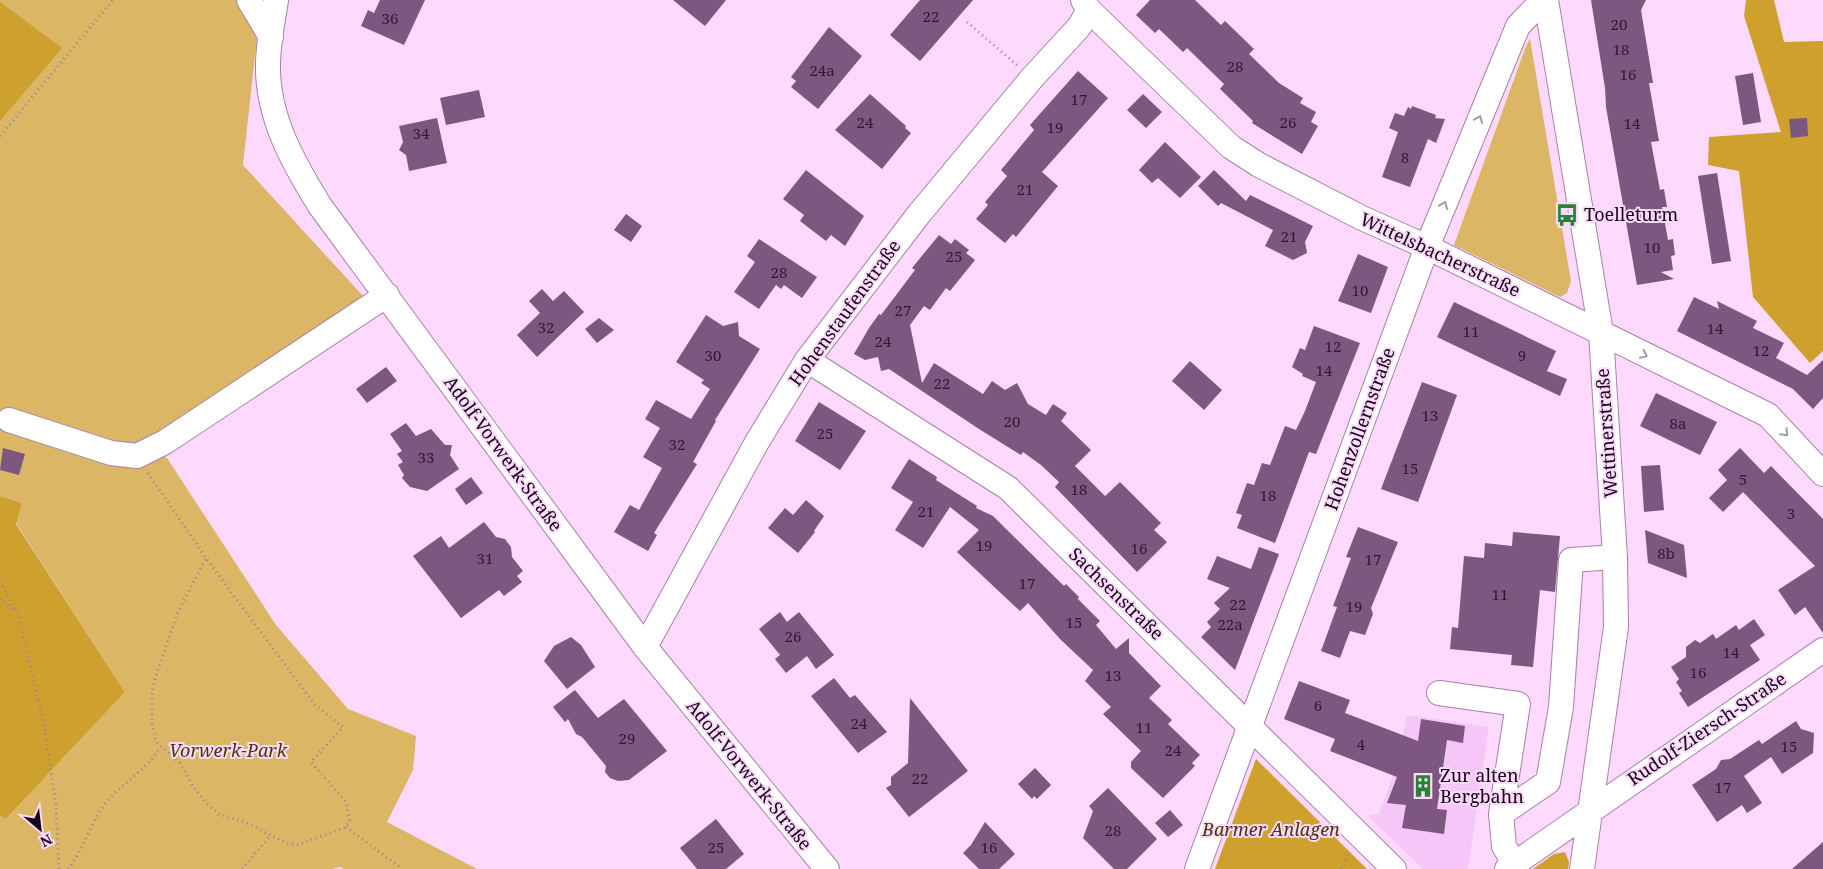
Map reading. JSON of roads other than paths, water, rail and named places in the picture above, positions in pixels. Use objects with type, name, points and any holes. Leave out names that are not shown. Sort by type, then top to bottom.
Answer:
[{"type":"street","points":[[249,0],[271,37]]},
{"type":"street","name":"Adolf-Vorwerk-Straße","points":[[276,0],[268,65],[270,94],[278,126],[295,165],[320,206],[645,647],[826,869]]},
{"type":"street","name":"Hohenzollernstraße","points":[[1198,869],[1427,247],[1518,26],[1544,0]]},
{"type":"street","name":"Wettinerstraße","points":[[1544,0],[1601,333],[1615,557],[1616,628],[1582,869]]},
{"type":"street","name":"Wittelsbacherstraße","points":[[1086,5],[1231,147],[1259,165],[1362,218],[1427,247],[1768,415],[1823,474]]},
{"type":"street","name":"Hohenstaufenstraße","points":[[645,647],[757,442],[806,360],[919,214],[1032,78],[1079,27],[1086,5]]},
{"type":"street","points":[[9,420],[110,453],[137,456],[166,442],[387,295]]},
{"type":"street","name":"Sachsenstraße","points":[[806,360],[1008,488],[1394,869]]},
{"type":"street","points":[[1501,814],[1548,782],[1561,707],[1571,560],[1615,557]]},
{"type":"street","name":"Rudolf-Ziersch-Straße","points":[[1591,810],[1823,650]]},
{"type":"street","points":[[1439,693],[1518,704],[1501,814],[1504,846],[1510,867],[1591,810]]},
{"type":"place","name":"Toelleturm","points":[[1567,215]]},
{"type":"place","name":"Zur alten Bergbahn","points":[[1423,786]]},
{"type":"park label","name":"Vorwerk-Park","points":[[228,751]]},
{"type":"park label","name":"Barmer Anlagen","points":[[1271,830]]}]
